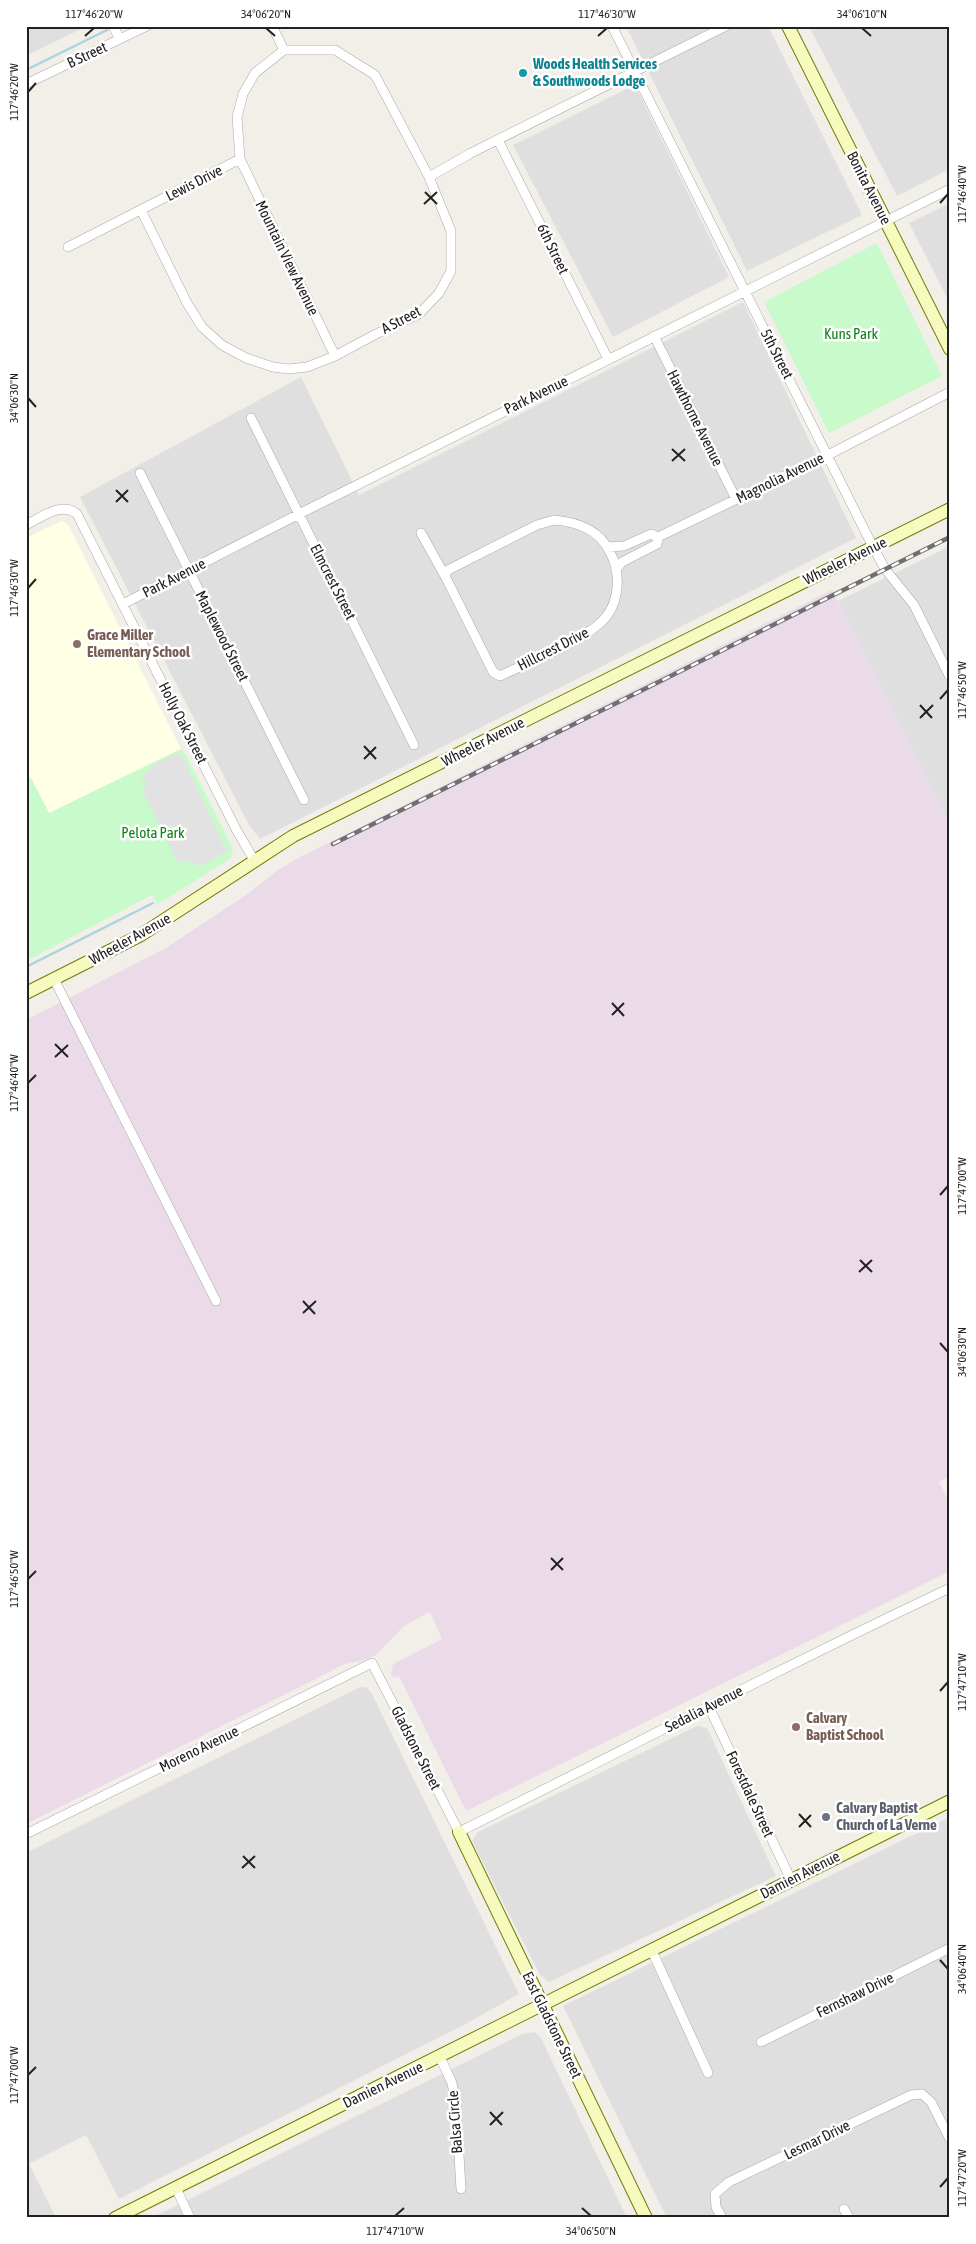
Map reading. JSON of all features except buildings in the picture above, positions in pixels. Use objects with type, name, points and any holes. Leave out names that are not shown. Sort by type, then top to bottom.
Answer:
[{"type":"main road","name":"Bonita Avenue","points":[[788,26],[950,349]]},
{"type":"main road","name":"Wheeler Avenue","points":[[26,993],[120,947],[168,918],[254,860],[302,832],[950,509]]},
{"type":"main road","name":"Damien Avenue","points":[[115,2218],[950,1801]]},
{"type":"main road","name":"East Gladstone Street","points":[[459,1832],[646,2218]]},
{"type":"street","points":[[113,26],[120,40]]},
{"type":"street","name":"B Street","points":[[26,84],[147,26]]},
{"type":"street","points":[[272,26],[284,50]]},
{"type":"street","name":"5th Street","points":[[612,26],[873,547],[885,569],[914,604],[950,677]]},
{"type":"street","points":[[429,177],[498,140],[726,26]]},
{"type":"street","name":"Lewis Drive","points":[[68,247],[240,159],[237,117],[243,94],[255,73],[284,50]]},
{"type":"street","name":"A Street","points":[[141,210],[186,303],[202,327],[222,345],[246,358],[273,367],[288,369],[307,367],[335,356],[419,314],[439,293],[451,272],[451,231],[429,177],[375,75],[335,50],[284,50]]},
{"type":"street","name":"6th Street","points":[[498,140],[608,359]]},
{"type":"street","name":"Mountain View Avenue","points":[[240,159],[335,356]]},
{"type":"street","name":"Park Avenue","points":[[124,604],[299,514],[950,189]]},
{"type":"street","name":"Hawthorne Avenue","points":[[654,336],[736,499]]},
{"type":"street","name":"Magnolia Avenue","points":[[608,547],[624,546],[651,534],[658,537],[828,455],[950,392]]},
{"type":"street","name":"Elmcrest Street","points":[[251,418],[414,745]]},
{"type":"street","name":"Maplewood Street","points":[[140,473],[304,800]]},
{"type":"street","name":"Holly Oak Street","points":[[26,525],[62,508],[70,508],[77,514],[241,839],[254,860]]},
{"type":"street","name":"Hillcrest Drive","points":[[422,532],[493,672],[500,676],[585,634],[600,624],[612,606],[618,584],[617,568],[608,547],[598,535],[572,522],[554,520],[537,525],[448,570],[445,576]]},
{"type":"street","points":[[617,568],[622,562],[657,544],[658,537]]},
{"type":"street","points":[[54,979],[216,1301]]},
{"type":"street","name":"Sedalia Avenue","points":[[459,1832],[709,1707],[820,1649],[950,1588]]},
{"type":"street","name":"Gladstone Street","points":[[372,1663],[459,1832]]},
{"type":"street","name":"Moreno Avenue","points":[[26,1834],[372,1663]]},
{"type":"street","name":"Forestdale Street","points":[[709,1707],[791,1880]]},
{"type":"street","name":"Fernshaw Drive","points":[[760,2042],[950,1948]]},
{"type":"street","points":[[652,1951],[708,2073]]},
{"type":"street","name":"Balsa Circle","points":[[440,2057],[452,2083],[456,2104],[460,2189]]},
{"type":"street","name":"Lesmar Drive","points":[[722,2218],[716,2207],[716,2194],[729,2182],[911,2095],[922,2094],[932,2102],[950,2140]]},
{"type":"street","points":[[176,2188],[190,2218]]},
{"type":"shaded area","points":[[26,26],[87,26],[26,56]]},
{"type":"shaded area","points":[[626,26],[768,26],[862,215],[747,271]]},
{"type":"shaded area","points":[[809,26],[950,26],[950,169],[897,196]]},
{"type":"shaded area","points":[[635,85],[729,277],[613,337],[513,145]]},
{"type":"shaded area","points":[[950,203],[950,304],[909,223]]},
{"type":"shaded area","points":[[743,302],[856,538],[260,839],[249,825],[80,497],[301,377],[359,495]]},
{"type":"shaded area","name":"Grace Miller Elementary School","points":[[62,521],[69,526],[181,749],[49,813],[31,777],[26,779],[26,538]]},
{"type":"shaded area","points":[[950,546],[950,824],[838,601]]},
{"type":"shaded area","points":[[832,590],[950,824],[950,1476],[939,1482],[950,1503],[950,1571],[466,1811],[399,1676],[393,1678],[391,1673],[393,1664],[442,1639],[430,1612],[404,1626],[376,1655],[362,1661],[347,1663],[26,1824],[26,1020],[166,948],[298,858]]},
{"type":"shaded area","points":[[177,753],[184,759],[224,846],[228,849],[226,852],[199,866],[190,861],[177,861],[142,790],[147,782],[141,778],[155,764]]},
{"type":"shaded area","points":[[360,1687],[366,1687],[371,1692],[519,1994],[462,2026],[119,2199],[86,2135],[29,2164],[56,2218],[26,2218],[26,1853]]},
{"type":"shaded area","points":[[697,1726],[707,1728],[776,1876],[549,1982],[540,1975],[472,1841],[478,1832]]},
{"type":"shaded area","points":[[950,1817],[950,2218],[667,2218],[563,2006]]},
{"type":"shaded area","points":[[535,2032],[541,2038],[627,2218],[151,2218],[522,2034]]},
{"type":"green space","name":"Kuns Park","points":[[877,243],[942,376],[829,433],[764,302]]},
{"type":"green space","name":"Pelota Park","points":[[181,749],[186,755],[233,849],[231,858],[157,905],[152,895],[26,961],[26,779],[30,777],[49,813]]},
{"type":"waterway","points":[[26,70],[107,30]]},
{"type":"waterway","points":[[26,967],[153,903]]},
{"type":"railway","points":[[333,844],[950,537]]},
{"type":"place","name":"Woods Health Services & Southwoods Lodge","points":[[523,73]]},
{"type":"place","name":"Grace Miller Elementary School","points":[[77,644]]},
{"type":"place","name":"Calvary Baptist School","points":[[796,1727]]},
{"type":"place","name":"Calvary Baptist Church of La Verne","points":[[826,1817]]}]
